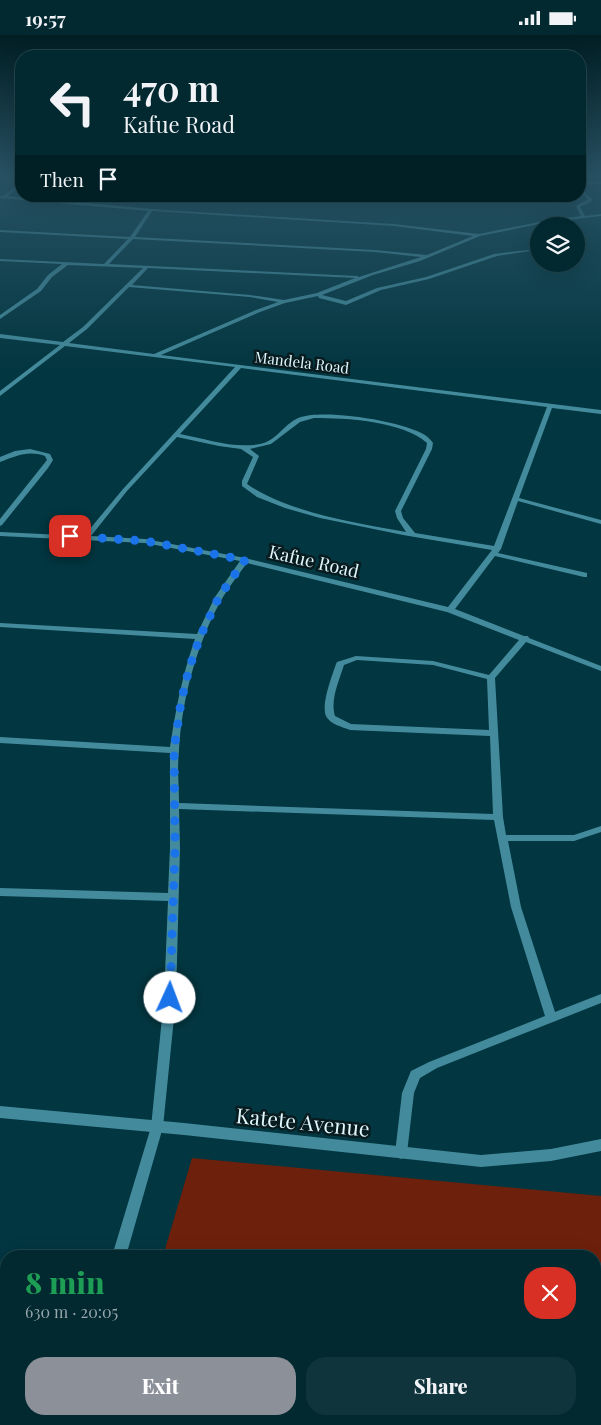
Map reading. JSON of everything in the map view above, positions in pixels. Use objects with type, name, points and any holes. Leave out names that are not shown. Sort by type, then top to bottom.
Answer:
[{"type":"street","points":[[106,264],[128,242]]},
{"type":"street","points":[[189,242],[375,251],[428,256]]},
{"type":"street","points":[[154,356],[227,323],[284,302],[319,294],[428,256],[462,242]]},
{"type":"street","points":[[319,294],[321,297],[346,303],[373,291],[427,277],[496,255],[528,251]]},
{"type":"street","points":[[0,260],[363,278]]},
{"type":"street","points":[[0,317],[39,289],[50,276],[67,263]]},
{"type":"street","points":[[0,394],[64,345],[130,286],[147,267]]},
{"type":"street","points":[[130,286],[250,296],[284,302]]},
{"type":"street","name":"Mandela Road","points":[[0,336],[601,412]]},
{"type":"street","points":[[87,537],[111,506],[239,367]]},
{"type":"street","points":[[450,610],[496,551],[517,499],[550,406]]},
{"type":"street","points":[[176,435],[243,447],[270,442],[296,422],[303,418],[312,417],[361,419],[386,423],[422,435],[430,443],[429,449],[398,511],[400,518],[411,533]]},
{"type":"street","points":[[243,447],[256,457],[244,485],[250,492],[272,502],[307,512],[496,551],[584,575]]},
{"type":"street","points":[[0,460],[13,453],[27,451],[41,452],[48,455],[50,460],[0,524]]},
{"type":"street","points":[[517,499],[601,522]]},
{"type":"street","name":"Kafue Road","points":[[0,533],[164,543],[245,560],[450,610],[601,669]]},
{"type":"street","points":[[121,1250],[157,1127],[170,998],[175,806],[174,750],[183,694],[200,637],[219,597],[245,560]]},
{"type":"street","points":[[0,625],[200,637]]},
{"type":"street","points":[[525,638],[491,678],[492,733],[498,817],[516,907],[551,1018]]},
{"type":"street","points":[[491,678],[433,663],[356,658],[340,664],[330,704],[330,714],[336,721],[350,727],[492,733]]},
{"type":"street","points":[[0,740],[174,750]]},
{"type":"street","points":[[175,806],[498,817]]},
{"type":"street","points":[[502,838],[574,838],[601,829]]},
{"type":"street","points":[[0,892],[173,897]]},
{"type":"street","points":[[401,1153],[408,1093],[416,1075],[432,1065],[601,998]]},
{"type":"street","name":"Katete Avenue","points":[[0,1112],[481,1161],[551,1155],[601,1145]]},
{"type":"shaded area","points":[[192,1158],[601,1196],[601,1250],[165,1250]]},
{"type":"route","points":[[70,536],[164,543],[245,560],[219,597],[200,637],[189,669],[181,702],[174,750],[175,848],[170,998]]}]
